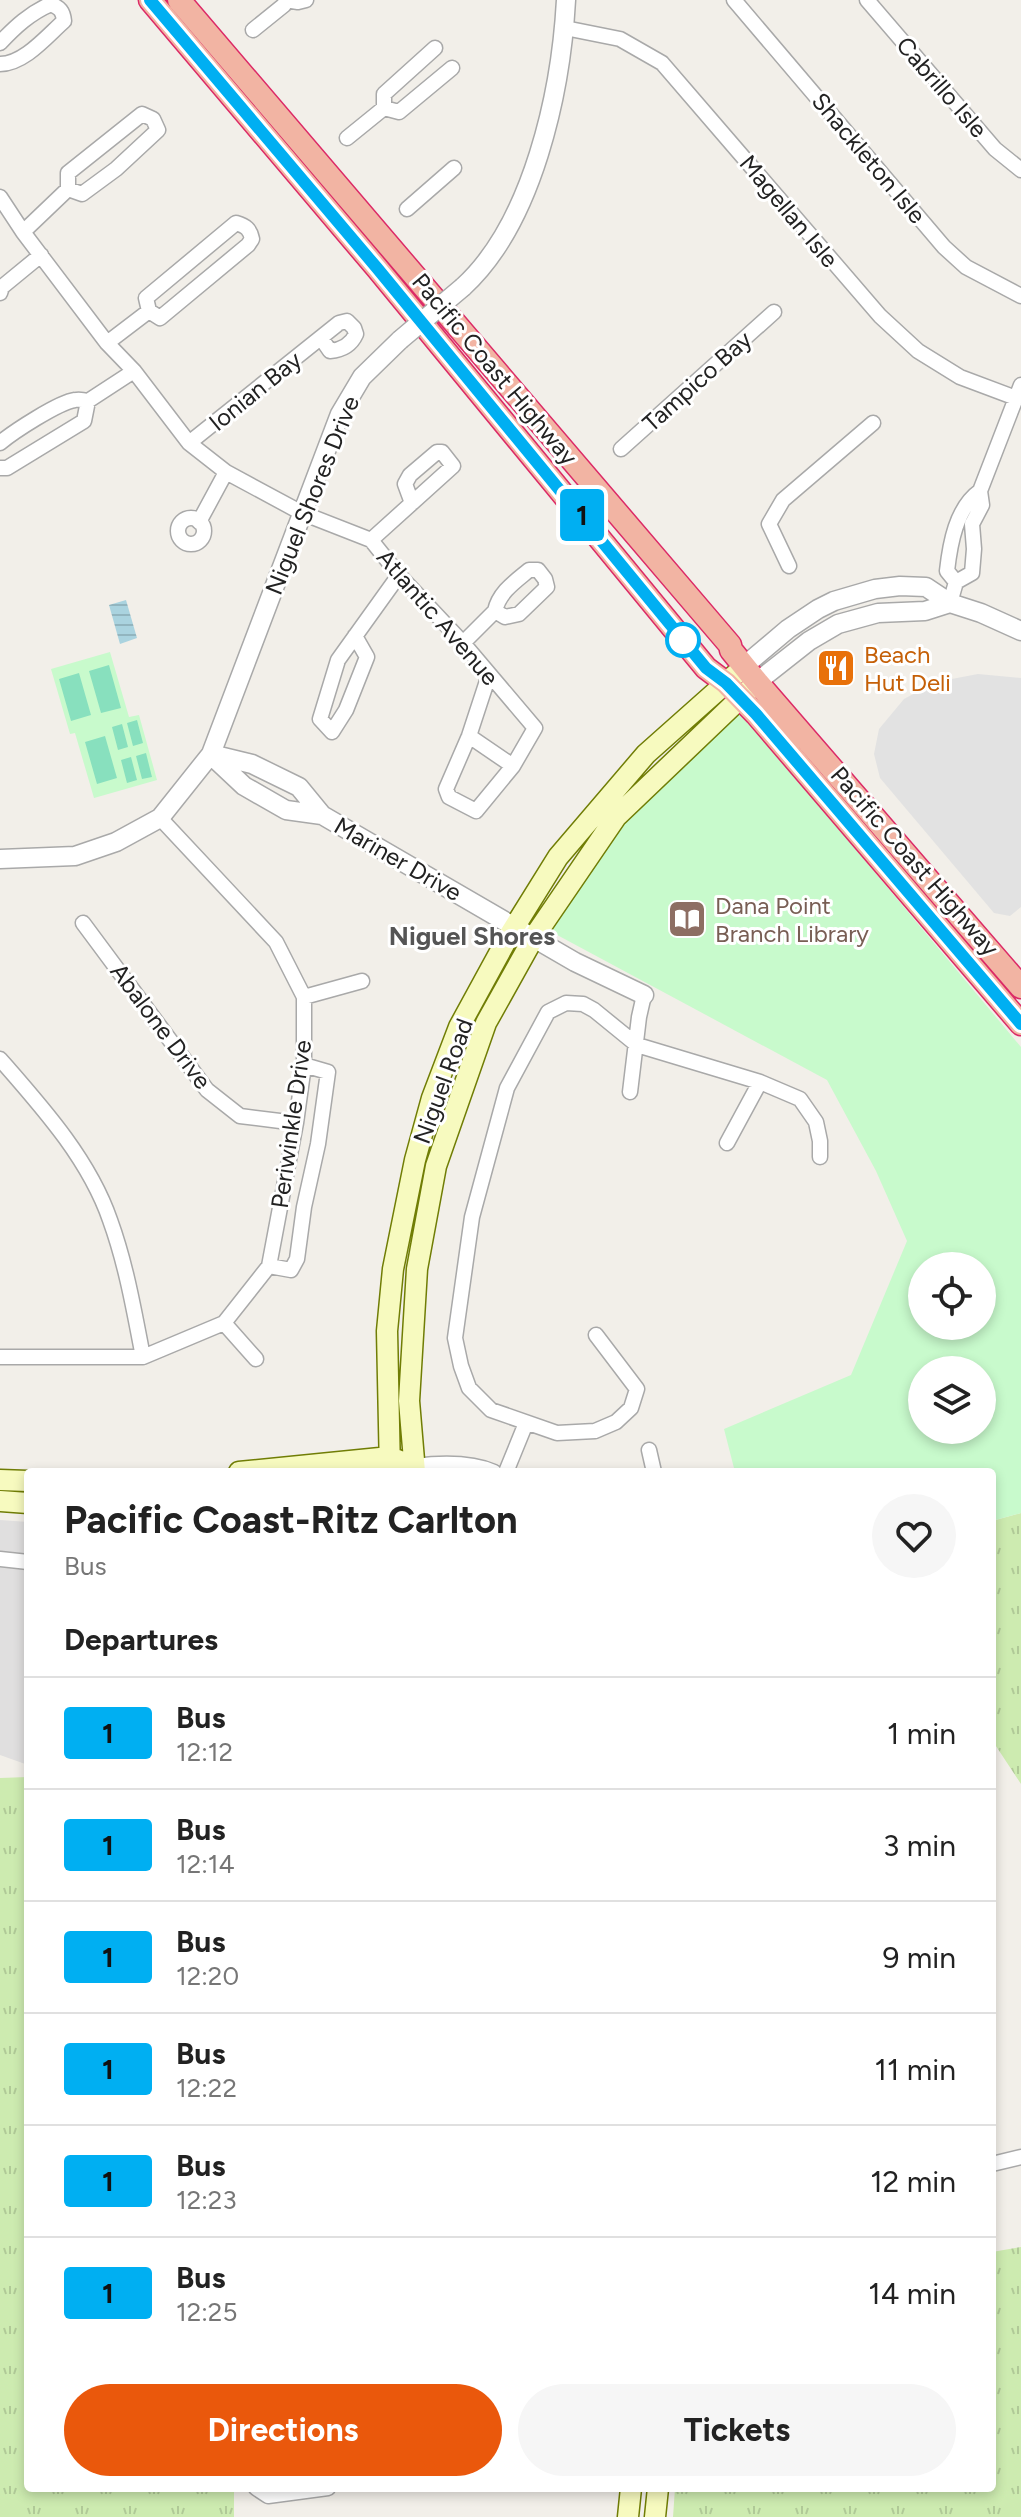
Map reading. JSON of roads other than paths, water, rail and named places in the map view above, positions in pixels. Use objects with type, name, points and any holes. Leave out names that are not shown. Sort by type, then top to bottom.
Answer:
[{"type":"highway","name":"Pacific Coast Highway","points":[[150,0],[377,268],[706,668],[733,691],[1021,1024]]},
{"type":"highway","name":"Pacific Coast Highway","points":[[179,0],[730,645],[750,674],[1021,987]]},
{"type":"main road","points":[[733,691],[750,674]]},
{"type":"main road","name":"Niguel Road","points":[[390,1465],[387,1331],[393,1269],[415,1160],[432,1098],[459,1027],[558,857],[646,754],[733,691]]},
{"type":"main road","name":"Niguel Road","points":[[412,1468],[409,1401],[417,1269],[436,1166],[486,1023],[534,937],[616,817],[733,691]]},
{"type":"main road","points":[[325,1468],[390,1465]]},
{"type":"main road","points":[[0,1480],[24,1481]]},
{"type":"main road","points":[[0,1501],[24,1503]]},
{"type":"main road","points":[[628,2517],[631,2492]]},
{"type":"main road","points":[[655,2517],[658,2492]]},
{"type":"street","points":[[253,30],[286,0],[306,0]]},
{"type":"street","name":"Niguel Shores Drive","points":[[0,859],[75,856],[116,842],[160,818],[211,754],[340,414],[362,377],[463,287],[494,253],[508,229],[537,161],[554,94],[565,28],[566,0]]},
{"type":"street","name":"Shackleton Isle","points":[[734,0],[944,247],[966,267],[1021,296]]},
{"type":"street","name":"Cabrillo Isle","points":[[867,0],[995,149],[1021,170]]},
{"type":"street","points":[[0,43],[38,9],[51,4],[63,14],[64,21],[27,53],[8,64],[0,64]]},
{"type":"street","name":"Magellan Isle","points":[[565,28],[620,39],[662,63],[880,316],[918,351],[960,377],[1018,391]]},
{"type":"street","points":[[384,108],[384,94],[435,48]]},
{"type":"street","points":[[384,108],[399,112],[452,68]]},
{"type":"street","points":[[347,138],[384,108]]},
{"type":"street","points":[[23,232],[68,189],[68,173],[142,114],[153,119],[158,130],[116,169],[82,194],[68,189]]},
{"type":"street","points":[[407,209],[454,168]]},
{"type":"street","name":"Atlantic Avenue","points":[[0,197],[107,343],[134,371],[189,443],[226,472],[302,513],[371,540],[535,728],[513,766],[476,811],[447,794],[446,789],[469,736]]},
{"type":"street","points":[[236,223],[245,225],[252,239],[248,245],[160,318],[149,311],[146,298],[236,223]]},
{"type":"street","points":[[1,288],[41,255]]},
{"type":"street","points":[[107,343],[149,311]]},
{"type":"street","name":"Tampico Bay","points":[[621,449],[774,312]]},
{"type":"street","name":"Ionian Bay","points":[[189,443],[321,338]]},
{"type":"street","points":[[0,443],[10,434],[67,402],[78,399],[88,401],[134,371]]},
{"type":"street","points":[[956,582],[947,571],[953,530],[966,523],[982,505],[980,491],[1018,391]]},
{"type":"street","points":[[0,468],[7,468],[84,421],[88,401]]},
{"type":"street","points":[[789,566],[769,524],[774,513],[783,500],[873,423]]},
{"type":"street","points":[[199,522],[226,472]]},
{"type":"street","points":[[371,540],[412,503]]},
{"type":"street","points":[[950,603],[956,582],[972,573],[974,549],[966,523]]},
{"type":"street","points":[[949,547],[974,549]]},
{"type":"street","points":[[355,636],[367,657],[346,710],[332,732],[320,719],[338,660],[355,636],[399,575]]},
{"type":"street","points":[[750,674],[788,629],[834,601],[875,589],[926,587],[950,603],[1021,631]]},
{"type":"street","points":[[463,643],[495,611]]},
{"type":"street","points":[[489,675],[469,736],[513,766]]},
{"type":"street","name":"Mariner Drive","points":[[211,754],[252,764],[299,787],[322,815],[575,962],[644,995],[630,1092]]},
{"type":"street","name":"Periwinkle Drive","points":[[160,818],[276,942],[304,997],[304,1065],[269,1266],[224,1323]]},
{"type":"street","name":"Abalone Drive","points":[[83,923],[207,1090],[240,1116],[296,1123]]},
{"type":"street","points":[[304,997],[362,981]]},
{"type":"street","points":[[596,1335],[637,1389],[631,1408],[616,1422],[595,1431],[557,1433],[491,1410],[469,1388],[455,1338],[472,1217],[507,1088],[548,1012],[566,1003],[583,1004],[637,1045],[760,1082],[800,1099],[816,1122],[820,1157]]},
{"type":"street","points":[[0,1059],[44,1110],[85,1168],[109,1217],[127,1274],[143,1357]]},
{"type":"street","points":[[269,1266],[291,1270],[297,1259],[304,1207],[318,1144],[328,1072],[304,1065]]},
{"type":"street","points":[[727,1143],[760,1082]]},
{"type":"street","points":[[0,1357],[143,1357],[224,1323],[256,1359]]},
{"type":"street","points":[[508,1468],[526,1423]]},
{"type":"street","points":[[649,1450],[653,1468]]},
{"type":"street","points":[[419,1468],[433,1464],[479,1468]]},
{"type":"street","points":[[0,1559],[24,1562]]},
{"type":"street","points":[[996,2163],[1021,2157]]},
{"type":"street","points":[[262,2492],[268,2496],[293,2492]]},
{"type":"water","points":[[126,600],[137,638],[120,644],[109,605]]},
{"type":"place","name":"Beach Hut Deli","points":[[836,668]]},
{"type":"place","name":"Dana Point Branch Library","points":[[687,919]]},
{"type":"district","name":"Niguel Shores","points":[[472,936]]}]
